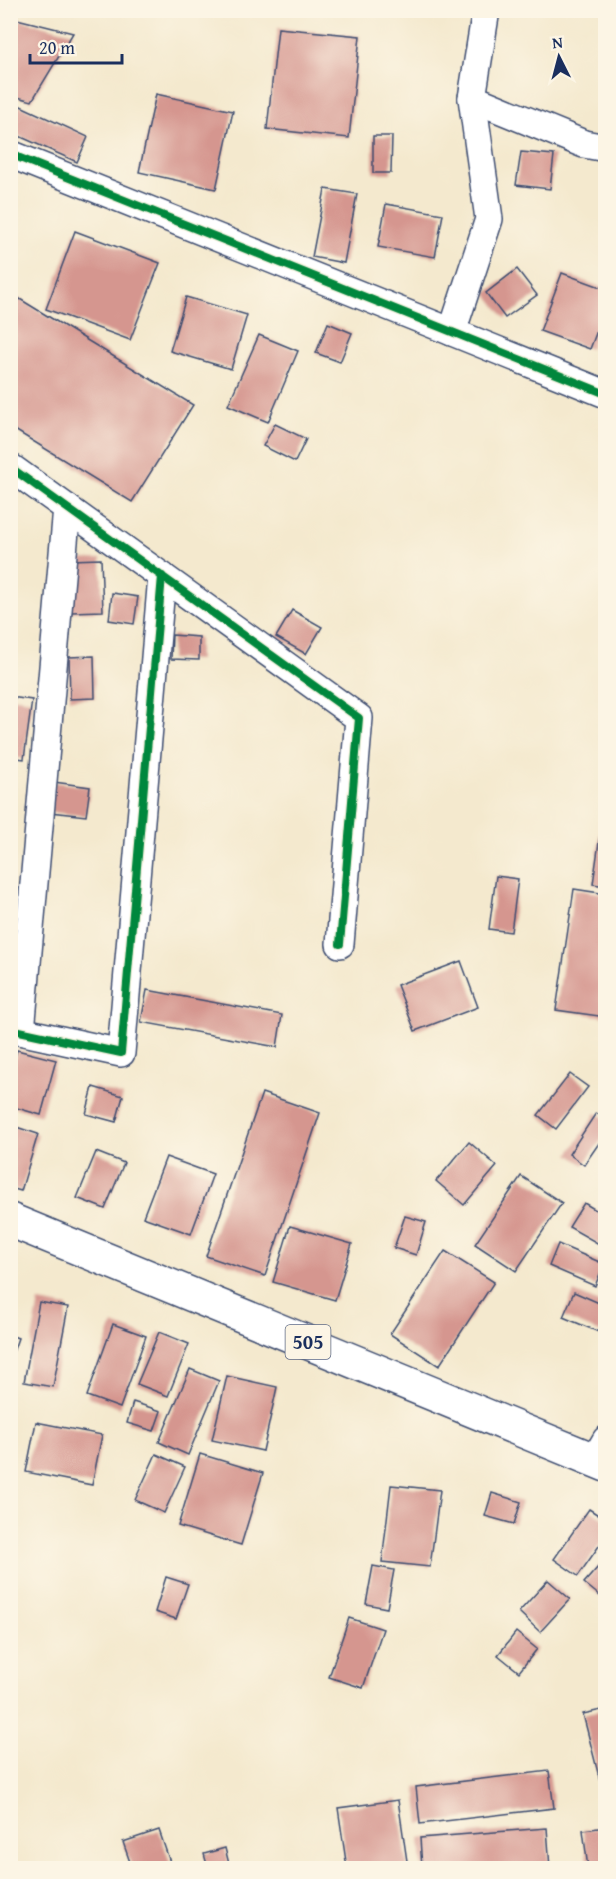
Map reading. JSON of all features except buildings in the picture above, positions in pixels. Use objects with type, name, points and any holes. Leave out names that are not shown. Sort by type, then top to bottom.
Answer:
[{"type":"main road","name":"505","points":[[10,1220],[602,1455]]},
{"type":"street","points":[[452,332],[489,219],[472,98],[486,10]]},
{"type":"street","points":[[472,98],[584,144],[606,148]]},
{"type":"street","points":[[10,154],[606,394]]},
{"type":"street","points":[[10,467],[359,718],[340,944]]},
{"type":"street","points":[[67,508],[16,1030],[121,1053],[162,576]]},
{"type":"cycle path","points":[[10,154],[606,394]]},
{"type":"cycle path","points":[[10,467],[359,718],[340,944]]},
{"type":"cycle path","points":[[10,1029],[121,1053],[162,576]]}]
